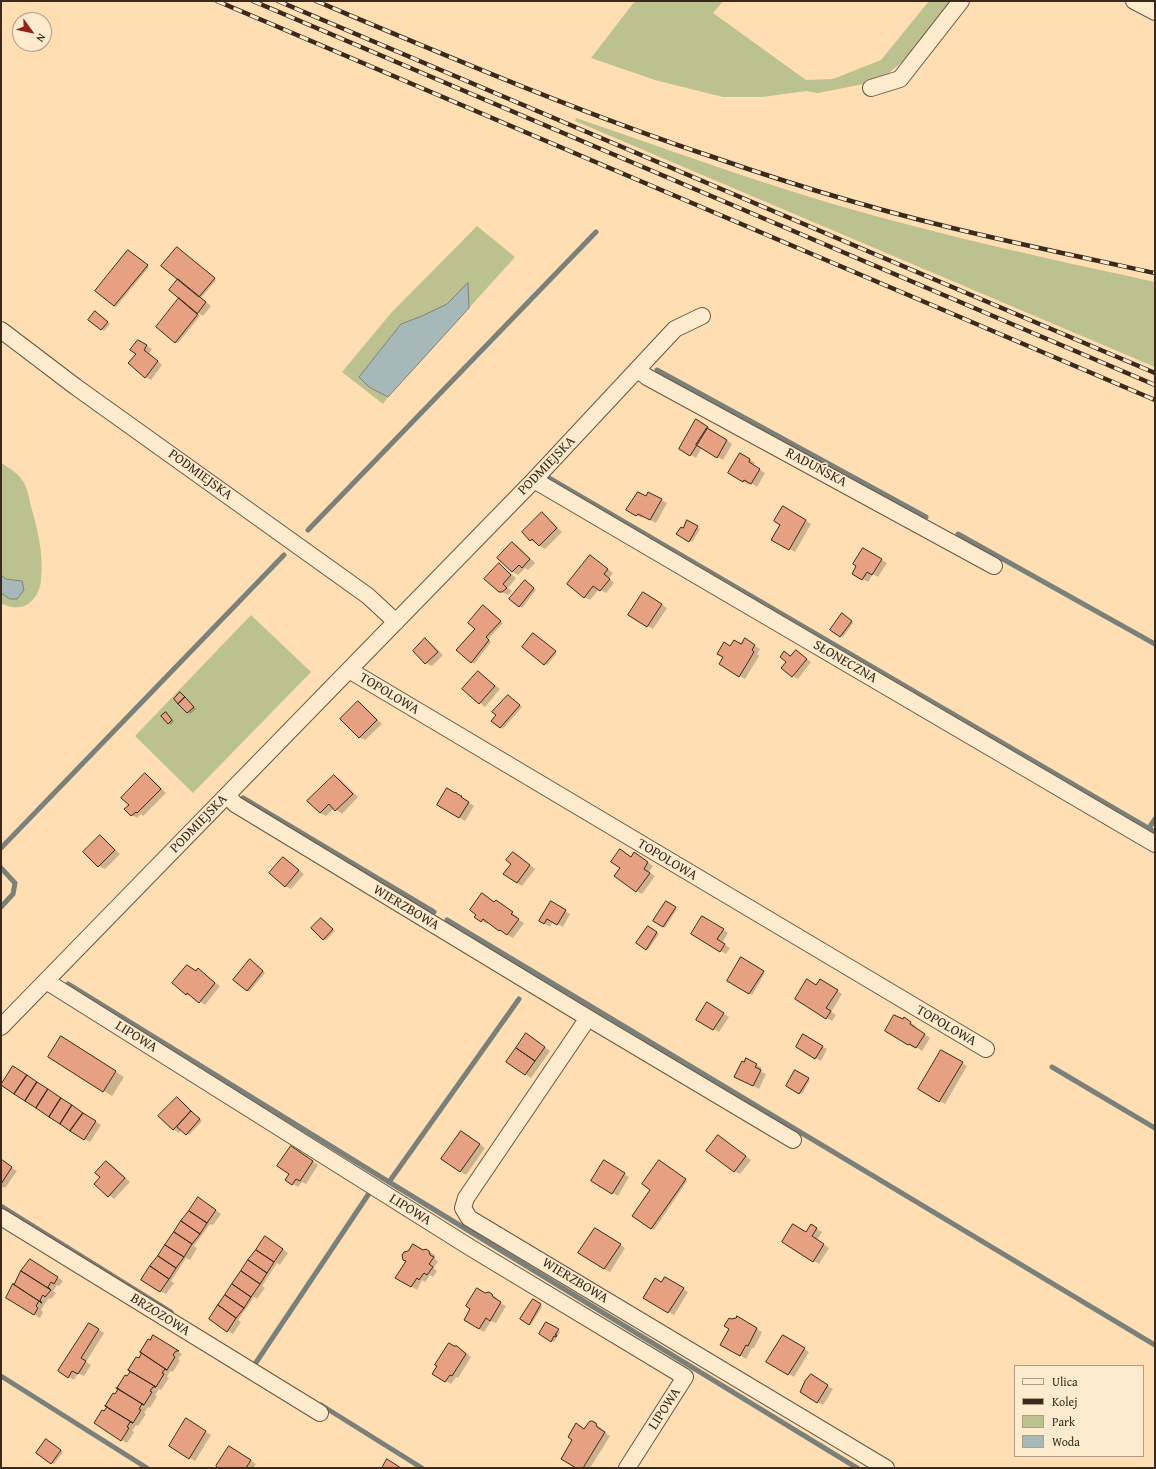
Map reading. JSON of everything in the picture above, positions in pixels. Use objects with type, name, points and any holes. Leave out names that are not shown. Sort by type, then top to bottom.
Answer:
[{"type":"street","points":[[871,88],[900,79],[961,1]]},
{"type":"street","points":[[1134,1],[1155,12]]},
{"type":"street","name":"PODMIEJSKA","points":[[1,1027],[534,480],[675,330],[702,316]]},
{"type":"street","name":"PODMIEJSKA","points":[[1,330],[83,391],[368,596],[396,622]]},
{"type":"street","name":"RADUŃSKA","points":[[638,370],[647,377],[994,566]]},
{"type":"street","name":"SŁONECZNA","points":[[534,480],[1155,844]]},
{"type":"street","name":"TOPOLOWA","points":[[349,670],[986,1049]]},
{"type":"street","name":"WIERZBOWA","points":[[227,795],[235,804],[588,1018],[793,1140]]},
{"type":"street","name":"LIPOWA","points":[[46,981],[471,1248],[685,1377],[627,1468]]},
{"type":"street","name":"WIERZBOWA","points":[[588,1018],[466,1198],[463,1208],[466,1213],[470,1218],[886,1468]]},
{"type":"street","name":"BRZOZOWA","points":[[1,1217],[320,1413]]},
{"type":"green space","points":[[635,1],[723,1],[713,13],[806,80],[833,79],[881,60],[929,1],[952,1],[907,58],[884,77],[864,84],[818,93],[806,91],[762,97],[723,97],[655,80],[591,58]]},
{"type":"green space","points":[[576,118],[741,175],[840,206],[957,237],[1155,282],[1155,367],[575,121]]},
{"type":"green space","points":[[477,226],[515,257],[469,308],[468,284],[447,304],[401,324],[369,387],[388,397],[383,404],[342,372],[391,313]]},
{"type":"green space","points":[[1,463],[18,475],[26,487],[41,550],[41,583],[38,591],[31,602],[24,606],[18,607],[1,603],[1,593],[10,599],[22,581],[6,579],[1,575]]},
{"type":"green space","points":[[251,615],[311,672],[193,793],[135,736]]},
{"type":"water","points":[[468,283],[469,308],[388,397],[369,387],[359,377],[401,324],[447,304]]},
{"type":"water","points":[[1,575],[6,579],[22,581],[24,590],[17,599],[10,599],[1,593]]},
{"type":"building","points":[[177,247],[215,278],[199,297],[161,266]]},
{"type":"building","points":[[128,250],[148,265],[114,306],[95,291]]},
{"type":"building","points":[[178,279],[206,302],[197,314],[169,290]]},
{"type":"building","points":[[179,298],[198,314],[175,343],[156,327]]},
{"type":"building","points":[[95,311],[108,322],[101,330],[88,320]]},
{"type":"building","points":[[138,340],[147,345],[144,350],[158,361],[145,378],[128,363],[136,354],[130,350]]},
{"type":"building","points":[[696,419],[708,427],[690,456],[679,449]]},
{"type":"building","points":[[707,428],[727,440],[717,458],[696,445]]},
{"type":"building","points":[[740,453],[750,459],[749,462],[760,469],[751,484],[744,480],[743,482],[728,473]]},
{"type":"building","points":[[638,492],[646,496],[648,492],[662,499],[650,520],[638,514],[636,516],[626,510]]},
{"type":"building","points":[[783,506],[806,520],[789,550],[771,540],[780,525],[774,521]]},
{"type":"building","points":[[542,512],[557,528],[539,546],[532,539],[530,541],[522,532]]},
{"type":"building","points":[[687,520],[698,526],[689,542],[676,534],[681,527],[683,528]]},
{"type":"building","points":[[512,542],[530,559],[522,568],[519,565],[512,572],[497,558]]},
{"type":"building","points":[[863,548],[882,559],[872,575],[867,572],[862,580],[852,574],[856,566],[853,564]]},
{"type":"building","points":[[590,555],[608,569],[604,574],[610,579],[600,591],[593,586],[584,598],[567,584]]},
{"type":"building","points":[[499,563],[511,575],[503,584],[507,588],[502,592],[499,592],[484,579]]},
{"type":"building","points":[[525,580],[534,588],[519,607],[509,599]]},
{"type":"building","points":[[643,592],[662,604],[647,627],[628,615]]},
{"type":"building","points":[[483,605],[501,621],[486,637],[489,640],[471,663],[456,650],[475,629],[468,623]]},
{"type":"building","points":[[842,613],[852,621],[840,637],[830,630]]},
{"type":"building","points":[[533,633],[556,651],[544,665],[522,647]]},
{"type":"building","points":[[425,638],[438,652],[425,664],[413,651]]},
{"type":"building","points":[[745,638],[755,645],[752,650],[754,652],[739,677],[719,664],[723,657],[717,654],[724,642],[730,646],[734,640],[741,644]]},
{"type":"building","points":[[796,650],[807,659],[792,677],[781,668],[786,662],[780,657],[784,651],[790,656]]},
{"type":"building","points":[[478,671],[495,686],[479,704],[462,689]]},
{"type":"building","points":[[180,692],[185,697],[178,704],[174,699]]},
{"type":"building","points":[[508,695],[520,705],[500,728],[491,721],[496,715],[492,712]]},
{"type":"building","points":[[185,697],[194,707],[187,713],[178,704]]},
{"type":"building","points":[[358,701],[377,720],[359,738],[340,719]]},
{"type":"building","points":[[166,712],[172,720],[168,724],[161,716]]},
{"type":"building","points":[[145,773],[161,789],[137,813],[136,812],[131,816],[124,809],[129,805],[121,798]]},
{"type":"building","points":[[334,775],[353,794],[335,811],[329,804],[320,813],[307,801]]},
{"type":"building","points":[[447,788],[455,793],[456,792],[469,802],[459,818],[437,805]]},
{"type":"building","points":[[100,835],[115,850],[98,867],[83,852]]},
{"type":"building","points":[[620,849],[631,857],[634,852],[648,862],[644,869],[650,873],[636,892],[614,876],[620,868],[611,862]]},
{"type":"building","points":[[513,852],[530,865],[517,883],[503,874],[511,864],[506,860]]},
{"type":"building","points":[[283,857],[299,870],[285,887],[269,873]]},
{"type":"building","points":[[482,893],[494,902],[496,900],[513,912],[511,914],[519,919],[507,935],[483,919],[481,922],[474,917],[476,915],[470,910]]},
{"type":"building","points":[[551,901],[566,910],[557,925],[547,919],[544,924],[539,921]]},
{"type":"building","points":[[666,901],[676,907],[663,927],[653,921]]},
{"type":"building","points":[[702,916],[724,929],[717,939],[725,944],[720,952],[691,934]]},
{"type":"building","points":[[321,918],[333,929],[323,940],[311,928]]},
{"type":"building","points":[[648,926],[657,932],[646,950],[636,943]]},
{"type":"building","points":[[741,957],[764,971],[749,994],[727,981]]},
{"type":"building","points":[[250,959],[263,971],[247,991],[233,980]]},
{"type":"building","points":[[187,965],[196,971],[198,968],[215,983],[199,1003],[187,993],[186,995],[172,983]]},
{"type":"building","points":[[807,979],[816,985],[820,979],[838,990],[826,1008],[831,1011],[826,1019],[795,999]]},
{"type":"building","points":[[707,1002],[724,1013],[713,1030],[696,1020]]},
{"type":"building","points":[[894,1015],[903,1019],[904,1017],[911,1022],[910,1024],[925,1034],[916,1048],[909,1044],[908,1045],[885,1031]]},
{"type":"building","points":[[526,1033],[545,1047],[535,1061],[516,1048]]},
{"type":"building","points":[[803,1034],[823,1046],[815,1059],[796,1047]]},
{"type":"building","points":[[61,1036],[116,1071],[103,1092],[48,1057]]},
{"type":"building","points":[[516,1048],[535,1061],[525,1075],[506,1062]]},
{"type":"building","points":[[941,1050],[963,1062],[939,1102],[918,1089]]},
{"type":"building","points":[[746,1058],[757,1064],[755,1067],[761,1070],[753,1086],[734,1077],[742,1061],[744,1062]]},
{"type":"building","points":[[13,1066],[27,1075],[14,1094],[1,1085]]},
{"type":"building","points":[[795,1070],[809,1078],[799,1094],[786,1086]]},
{"type":"building","points":[[27,1075],[37,1082],[25,1101],[14,1094]]},
{"type":"building","points":[[37,1082],[48,1089],[36,1108],[25,1101]]},
{"type":"building","points":[[48,1089],[61,1098],[49,1117],[36,1108]]},
{"type":"building","points":[[177,1097],[191,1111],[173,1130],[158,1116]]},
{"type":"building","points":[[61,1098],[72,1105],[60,1124],[49,1117]]},
{"type":"building","points":[[72,1105],[83,1113],[70,1131],[60,1124]]},
{"type":"building","points":[[191,1111],[200,1119],[186,1135],[177,1127]]},
{"type":"building","points":[[83,1113],[96,1121],[84,1140],[70,1131]]},
{"type":"building","points":[[461,1131],[480,1144],[460,1172],[441,1159]]},
{"type":"building","points":[[718,1135],[746,1156],[734,1172],[706,1151]]},
{"type":"building","points":[[291,1146],[313,1161],[300,1181],[296,1179],[292,1185],[285,1180],[289,1174],[277,1166]]},
{"type":"building","points":[[1,1159],[12,1167],[1,1184]]},
{"type":"building","points":[[604,1160],[625,1173],[612,1194],[591,1181]]},
{"type":"building","points":[[659,1160],[686,1179],[651,1229],[632,1216],[650,1190],[642,1184]]},
{"type":"building","points":[[106,1161],[125,1178],[108,1197],[94,1184],[100,1177],[95,1173]]},
{"type":"building","points":[[198,1197],[216,1210],[207,1223],[189,1211]]},
{"type":"building","points":[[189,1211],[207,1223],[200,1234],[181,1221]]},
{"type":"building","points":[[181,1221],[200,1234],[192,1244],[174,1232]]},
{"type":"building","points":[[793,1224],[806,1232],[811,1224],[817,1228],[812,1236],[824,1244],[813,1262],[782,1242]]},
{"type":"building","points":[[595,1228],[621,1244],[604,1269],[578,1253]]},
{"type":"building","points":[[174,1232],[192,1244],[184,1257],[165,1245]]},
{"type":"building","points":[[265,1236],[283,1249],[274,1262],[256,1250]]},
{"type":"building","points":[[413,1244],[423,1250],[426,1249],[429,1251],[430,1255],[434,1257],[429,1264],[433,1267],[427,1275],[424,1273],[419,1280],[417,1278],[411,1287],[395,1278],[406,1261],[403,1260],[402,1255],[404,1252],[408,1251]]},
{"type":"building","points":[[165,1245],[184,1257],[176,1268],[158,1256]]},
{"type":"building","points":[[256,1250],[274,1262],[267,1273],[248,1260]]},
{"type":"building","points":[[158,1256],[176,1268],[169,1279],[150,1266]]},
{"type":"building","points":[[30,1259],[58,1277],[54,1284],[51,1282],[48,1287],[51,1290],[21,1271]]},
{"type":"building","points":[[248,1260],[267,1273],[260,1284],[241,1271]]},
{"type":"building","points":[[150,1266],[169,1279],[160,1292],[141,1280]]},
{"type":"building","points":[[21,1271],[51,1290],[45,1297],[43,1295],[40,1300],[42,1303],[13,1284]]},
{"type":"building","points":[[241,1271],[260,1284],[251,1297],[232,1284]]},
{"type":"building","points":[[665,1277],[684,1288],[668,1313],[643,1298],[655,1278],[661,1282]]},
{"type":"building","points":[[13,1284],[39,1301],[36,1306],[38,1308],[34,1315],[6,1298]]},
{"type":"building","points":[[232,1284],[251,1297],[244,1308],[225,1295]]},
{"type":"building","points":[[477,1288],[485,1293],[489,1292],[493,1297],[501,1302],[490,1321],[486,1318],[479,1329],[464,1320],[470,1309],[466,1306]]},
{"type":"building","points":[[225,1295],[244,1308],[236,1318],[218,1305]]},
{"type":"building","points":[[533,1299],[541,1304],[529,1325],[520,1319]]},
{"type":"building","points":[[218,1305],[236,1318],[227,1332],[209,1319]]},
{"type":"building","points":[[737,1316],[757,1328],[748,1346],[746,1345],[740,1356],[720,1345],[729,1329],[724,1326],[729,1318],[736,1318]]},
{"type":"building","points":[[546,1322],[559,1329],[555,1335],[557,1335],[556,1337],[554,1336],[551,1342],[539,1334]]},
{"type":"building","points":[[89,1323],[99,1329],[81,1358],[86,1361],[78,1374],[72,1371],[68,1378],[58,1371]]},
{"type":"building","points":[[153,1335],[179,1351],[176,1351],[173,1355],[175,1357],[167,1370],[140,1352],[148,1339],[150,1340]]},
{"type":"building","points":[[783,1335],[805,1348],[788,1375],[766,1362]]},
{"type":"building","points":[[449,1343],[457,1346],[466,1354],[452,1376],[450,1375],[445,1382],[432,1374],[437,1366],[435,1365]]},
{"type":"building","points":[[140,1352],[167,1370],[165,1369],[162,1373],[164,1374],[156,1387],[128,1370],[136,1357],[139,1358],[141,1354]]},
{"type":"building","points":[[128,1370],[156,1387],[153,1387],[150,1391],[152,1392],[144,1405],[117,1388],[125,1375],[127,1376],[130,1372]]},
{"type":"building","points":[[811,1374],[828,1385],[817,1403],[800,1392],[805,1381]]},
{"type":"building","points":[[118,1389],[144,1405],[142,1404],[139,1409],[141,1410],[133,1423],[105,1406],[113,1393],[115,1394]]},
{"type":"building","points":[[107,1407],[133,1423],[130,1422],[127,1427],[129,1428],[121,1441],[94,1423],[102,1410],[104,1411]]},
{"type":"building","points":[[186,1418],[206,1431],[189,1459],[169,1446]]},
{"type":"building","points":[[592,1421],[596,1423],[597,1427],[605,1432],[583,1468],[576,1468],[561,1459],[572,1440],[568,1437],[576,1423],[584,1429],[589,1422]]},
{"type":"building","points":[[46,1439],[61,1450],[51,1464],[36,1453]]},
{"type":"building","points":[[229,1446],[251,1460],[246,1468],[218,1468],[216,1466]]},
{"type":"building","points":[[387,1459],[401,1468],[382,1468]]},
{"type":"waterway","points":[[308,530],[596,232]]},
{"type":"waterway","points":[[657,370],[926,517]]},
{"type":"waterway","points":[[549,478],[1155,832]]},
{"type":"waterway","points":[[958,534],[1155,644]]},
{"type":"waterway","points":[[1,848],[284,555]]},
{"type":"waterway","points":[[243,798],[434,912]]},
{"type":"waterway","points":[[1149,828],[1155,819]]},
{"type":"waterway","points":[[1,868],[15,883],[13,894],[1,907]]},
{"type":"waterway","points":[[447,920],[1155,1345]]},
{"type":"waterway","points":[[68,984],[857,1468]]},
{"type":"waterway","points":[[389,1182],[519,999]]},
{"type":"waterway","points":[[1052,1067],[1155,1128]]},
{"type":"waterway","points":[[255,1364],[368,1195]]},
{"type":"waterway","points":[[1,1206],[171,1312]]},
{"type":"waterway","points":[[1,1376],[147,1468]]},
{"type":"waterway","points":[[321,1405],[422,1468]]},
{"type":"railway","points":[[217,1],[1155,400]]},
{"type":"railway","points":[[253,1],[1155,385]]},
{"type":"railway","points":[[278,1],[1155,373]]},
{"type":"railway","points":[[316,1],[464,63],[612,121],[663,140],[780,179],[883,210],[952,228],[1155,273]]}]
